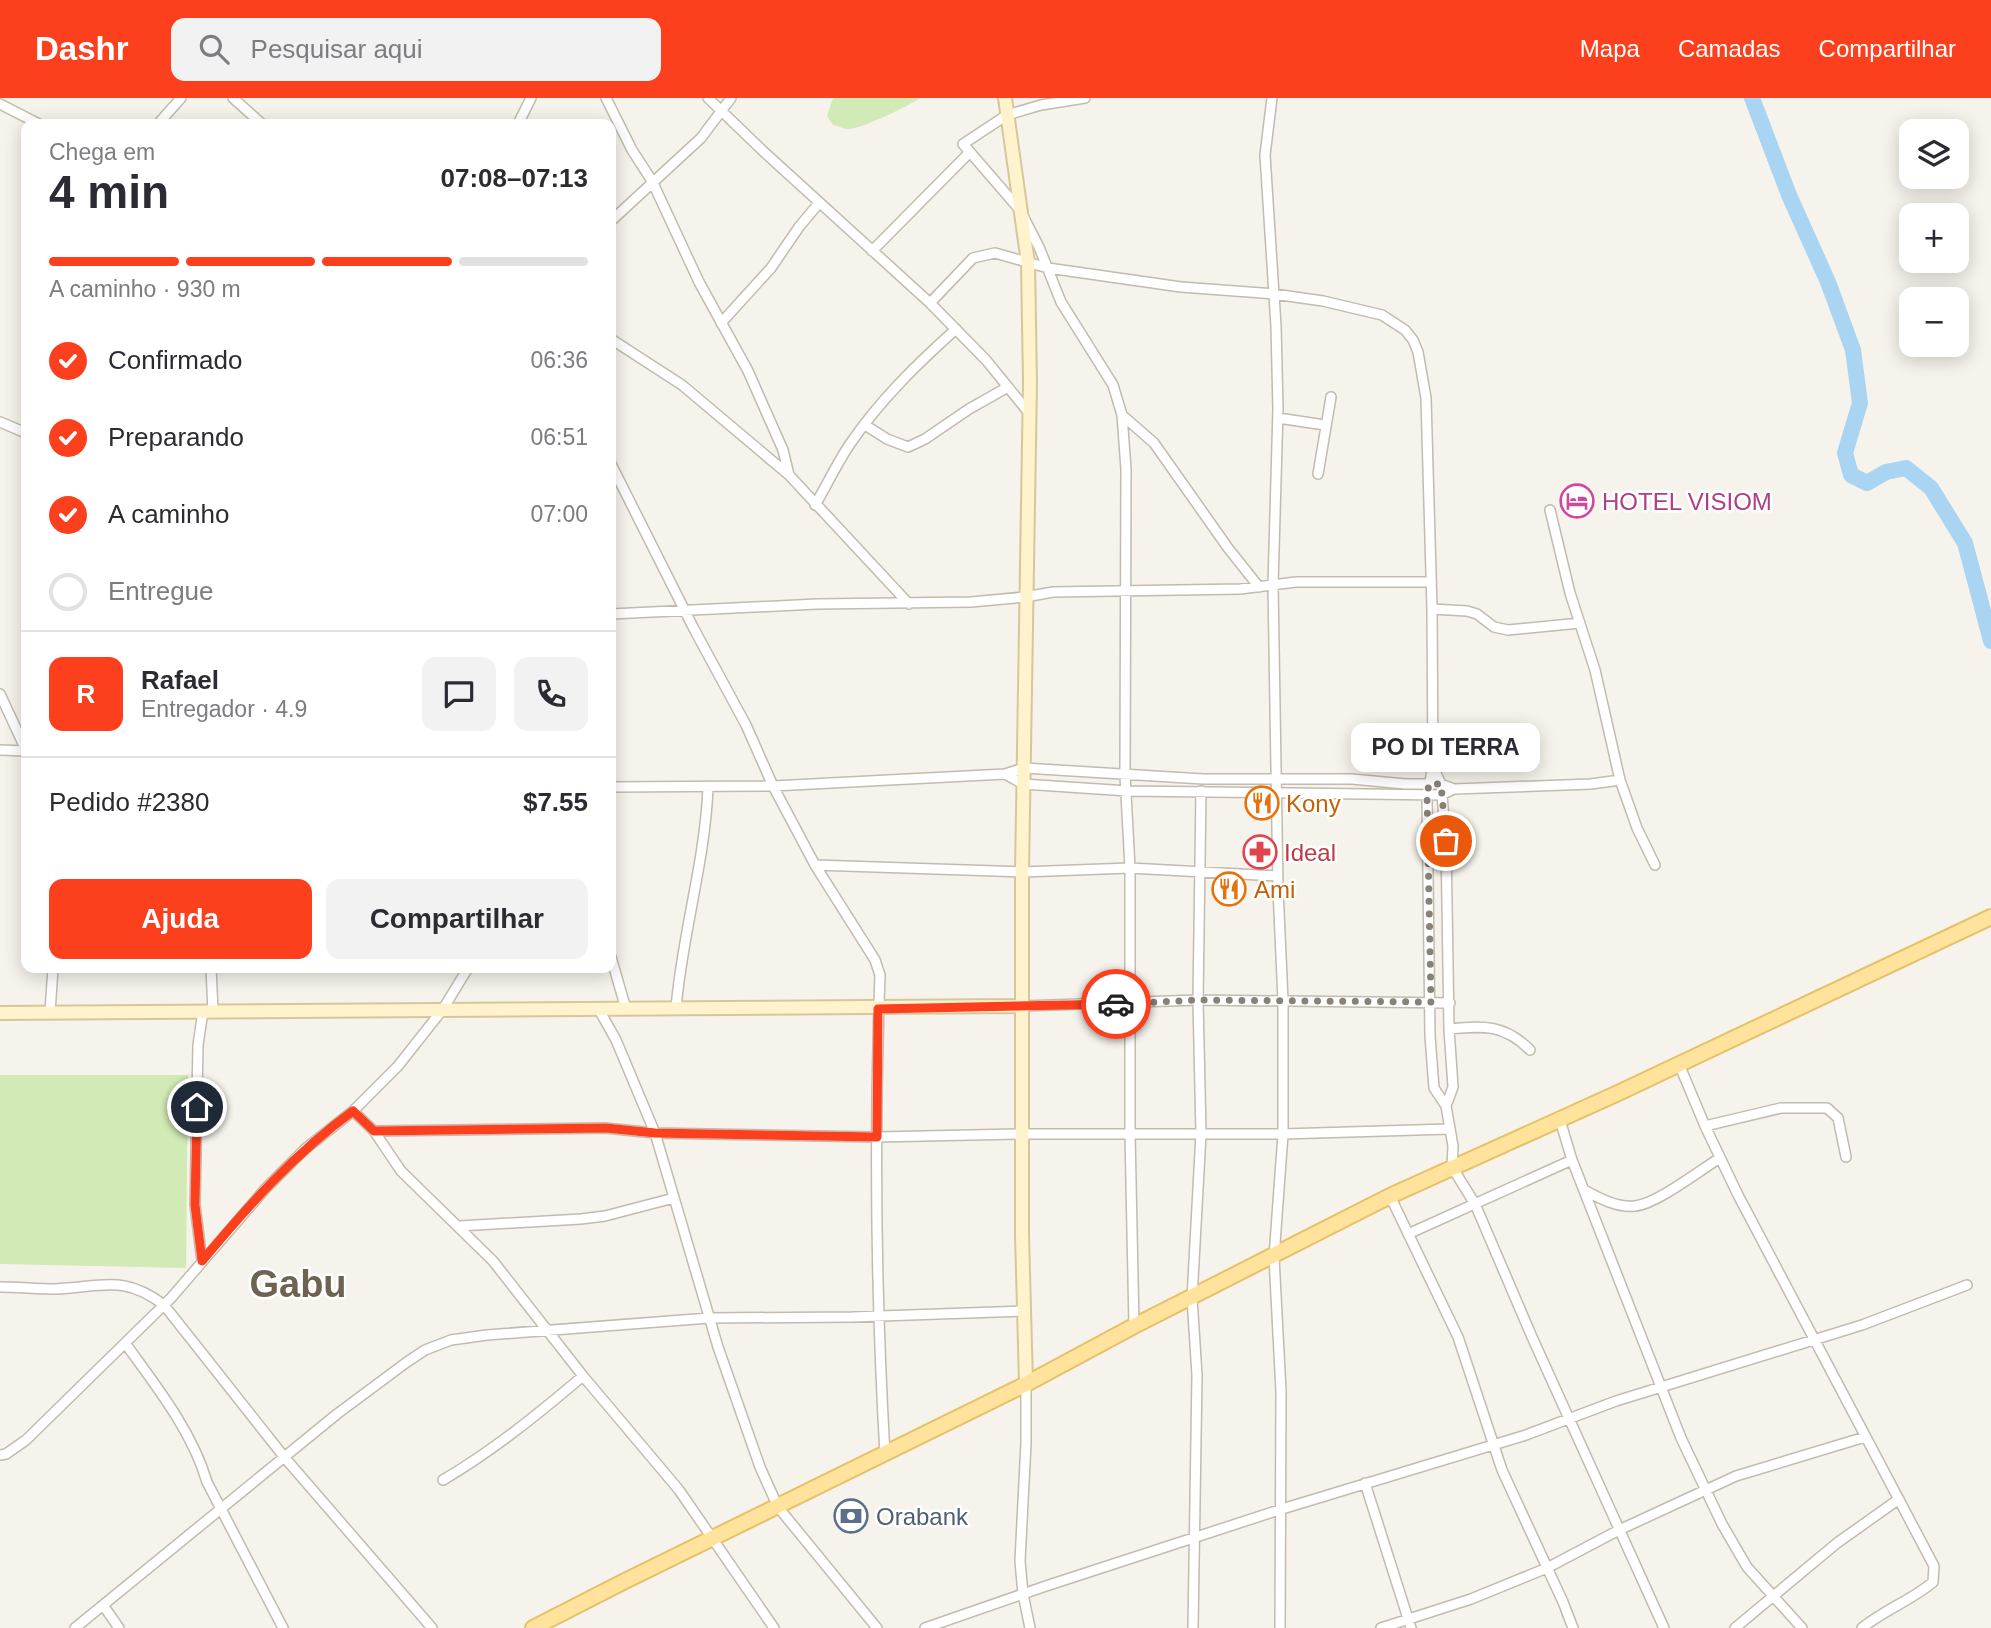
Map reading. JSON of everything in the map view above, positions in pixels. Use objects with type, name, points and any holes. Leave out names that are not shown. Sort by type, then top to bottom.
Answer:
[{"type":"main road","points":[[1005,98],[1028,263],[1029,413],[1022,872],[1023,1311],[1026,1384]]},
{"type":"main road","points":[[533,1628],[1026,1384],[1390,1196],[1989,918]]},
{"type":"main road","points":[[0,1013],[1022,1006]]},
{"type":"street","points":[[162,119],[181,98]]},
{"type":"street","points":[[233,98],[256,119]]},
{"type":"street","points":[[520,119],[531,98]]},
{"type":"street","points":[[708,98],[930,303],[1029,413]]},
{"type":"street","points":[[616,216],[701,138],[731,98]]},
{"type":"street","points":[[1085,98],[1041,105],[1007,115],[963,144],[1020,210],[1061,302],[1113,385],[1122,415],[1126,469],[1128,591],[1125,775],[1128,791],[1130,868],[1130,1134],[1135,1326]]},
{"type":"street","points":[[1272,98],[1265,155],[1278,418],[1273,585],[1283,1001],[1283,1134],[1274,1256],[1281,1391],[1280,1628]]},
{"type":"street","points":[[606,99],[632,150],[653,181],[699,282],[762,401],[783,450],[789,475]]},
{"type":"street","points":[[0,104],[29,119]]},
{"type":"street","points":[[872,251],[970,152]]},
{"type":"street","points":[[721,323],[771,268],[819,203]]},
{"type":"street","points":[[930,303],[973,258],[995,253],[1048,268],[1181,287],[1273,294],[1367,310],[1394,322],[1413,340],[1423,371],[1426,398],[1432,609],[1433,767],[1427,795],[1434,1088],[1446,1106],[1453,1146],[1452,1167],[1475,1204],[1664,1628]]},
{"type":"street","points":[[815,505],[850,444],[865,425],[914,367],[956,329]]},
{"type":"street","points":[[616,342],[682,385],[789,475],[909,604]]},
{"type":"street","points":[[865,425],[887,439],[908,447],[926,439],[969,409],[1008,387]]},
{"type":"street","points":[[1318,474],[1331,397]]},
{"type":"street","points":[[1122,415],[1154,443],[1259,587]]},
{"type":"street","points":[[1278,418],[1325,425]]},
{"type":"street","points":[[0,422],[21,431]]},
{"type":"street","points":[[616,474],[746,726],[773,786],[816,865],[875,960],[880,975],[877,1137],[879,1367],[885,1455]]},
{"type":"street","points":[[1550,510],[1570,593],[1595,670],[1620,780],[1637,828],[1655,865]]},
{"type":"street","points":[[616,614],[817,604],[971,602],[1053,592],[1259,587],[1296,582],[1431,582]]},
{"type":"street","points":[[1432,609],[1467,611],[1494,626],[1508,630],[1580,623]]},
{"type":"street","points":[[0,694],[21,739]]},
{"type":"street","points":[[0,750],[21,750]]},
{"type":"street","points":[[1433,767],[1441,784],[1446,841],[1449,1029],[1453,1087],[1446,1106]]},
{"type":"street","points":[[616,787],[773,786],[1005,774],[1024,768],[1203,779],[1352,779],[1441,784],[1454,789]]},
{"type":"street","points":[[1005,774],[1023,784],[1128,791],[1427,795],[1441,795],[1454,789],[1591,784],[1620,780]]},
{"type":"street","points":[[676,1009],[679,966],[689,919],[708,788]]},
{"type":"street","points":[[1193,1628],[1197,1376],[1192,1298],[1201,1134],[1198,872],[1201,791]]},
{"type":"street","points":[[816,865],[1022,872],[1130,868],[1278,876]]},
{"type":"street","points":[[50,1012],[54,973]]},
{"type":"street","points":[[202,1261],[195,1205],[198,1045],[208,1011],[211,973]]},
{"type":"street","points":[[0,1455],[6,1454],[26,1440],[164,1305],[276,1178],[305,1149],[353,1111],[398,1066],[443,1009],[465,973]]},
{"type":"street","points":[[616,973],[626,1009]]},
{"type":"street","points":[[1022,1006],[1198,1000],[1450,1003]]},
{"type":"street","points":[[598,1009],[617,1040],[655,1133],[709,1318],[760,1467],[778,1507],[877,1628]]},
{"type":"street","points":[[1449,1029],[1476,1027],[1505,1031],[1516,1036],[1530,1050]]},
{"type":"street","points":[[1679,1064],[1720,1158],[1934,1566],[1933,1582],[1862,1628]]},
{"type":"street","points":[[1705,1126],[1781,1108],[1827,1108],[1838,1118],[1846,1157]]},
{"type":"street","points":[[353,1111],[374,1131],[401,1171],[493,1261],[583,1376],[679,1490],[774,1628]]},
{"type":"street","points":[[1560,1119],[1572,1160],[1681,1438],[1734,1547],[1747,1567],[1802,1628]]},
{"type":"street","points":[[374,1131],[606,1128],[655,1133],[877,1137],[1283,1134],[1449,1129]]},
{"type":"street","points":[[1584,1190],[1612,1203],[1636,1206],[1664,1195],[1720,1158]]},
{"type":"street","points":[[1408,1234],[1572,1160]]},
{"type":"street","points":[[1390,1196],[1458,1337],[1513,1499],[1573,1628]]},
{"type":"street","points":[[459,1226],[606,1216],[674,1198]]},
{"type":"street","points":[[0,1287],[55,1289],[126,1285],[148,1293],[164,1305],[285,1458],[432,1628]]},
{"type":"street","points":[[925,1628],[1282,1509],[1493,1446],[1569,1417],[1889,1316],[1967,1285]]},
{"type":"street","points":[[75,1628],[337,1414],[425,1350],[451,1340],[709,1318],[1023,1311]]},
{"type":"street","points":[[125,1343],[182,1426],[207,1482],[283,1628]]},
{"type":"street","points":[[443,1480],[480,1458],[583,1376]]},
{"type":"street","points":[[1026,1384],[1020,1561],[1030,1628]]},
{"type":"street","points":[[1381,1628],[1409,1623],[1547,1568],[1706,1488],[1758,1467],[1865,1437]]},
{"type":"street","points":[[1365,1483],[1409,1623]]},
{"type":"street","points":[[1735,1628],[1837,1543],[1899,1499]]},
{"type":"street","points":[[103,1605],[119,1628]]},
{"type":"green space","points":[[833,98],[920,98],[885,117],[849,129],[833,125],[827,116]]},
{"type":"green space","points":[[0,1075],[188,1075],[186,1268],[0,1264]]},
{"type":"waterway","points":[[1752,98],[1853,350],[1860,403],[1845,453],[1851,475],[1867,483],[1886,472],[1906,468],[1931,488],[1965,543],[1991,641]]},
{"type":"way so far","points":[[1116,1004],[1198,1000],[1431,1002],[1427,795],[1429,784],[1441,784],[1446,841]]},
{"type":"place","name":"HOTEL VISIOM","points":[[1577,501]]},
{"type":"place","name":"Kony","points":[[1262,803]]},
{"type":"place","name":"PO DI TERRA","points":[[1446,841]]},
{"type":"place","name":"Ideal","points":[[1260,852]]},
{"type":"place","name":"Ami","points":[[1229,889]]},
{"type":"place","name":"Orabank","points":[[851,1516]]},
{"type":"district","name":"Gabu","points":[[298,1284]]},
{"type":"route","points":[[197,1107],[195,1205],[202,1261],[266,1188],[305,1149],[353,1111],[374,1131],[606,1128],[655,1133],[877,1137],[878,1009],[1116,1004]]}]
